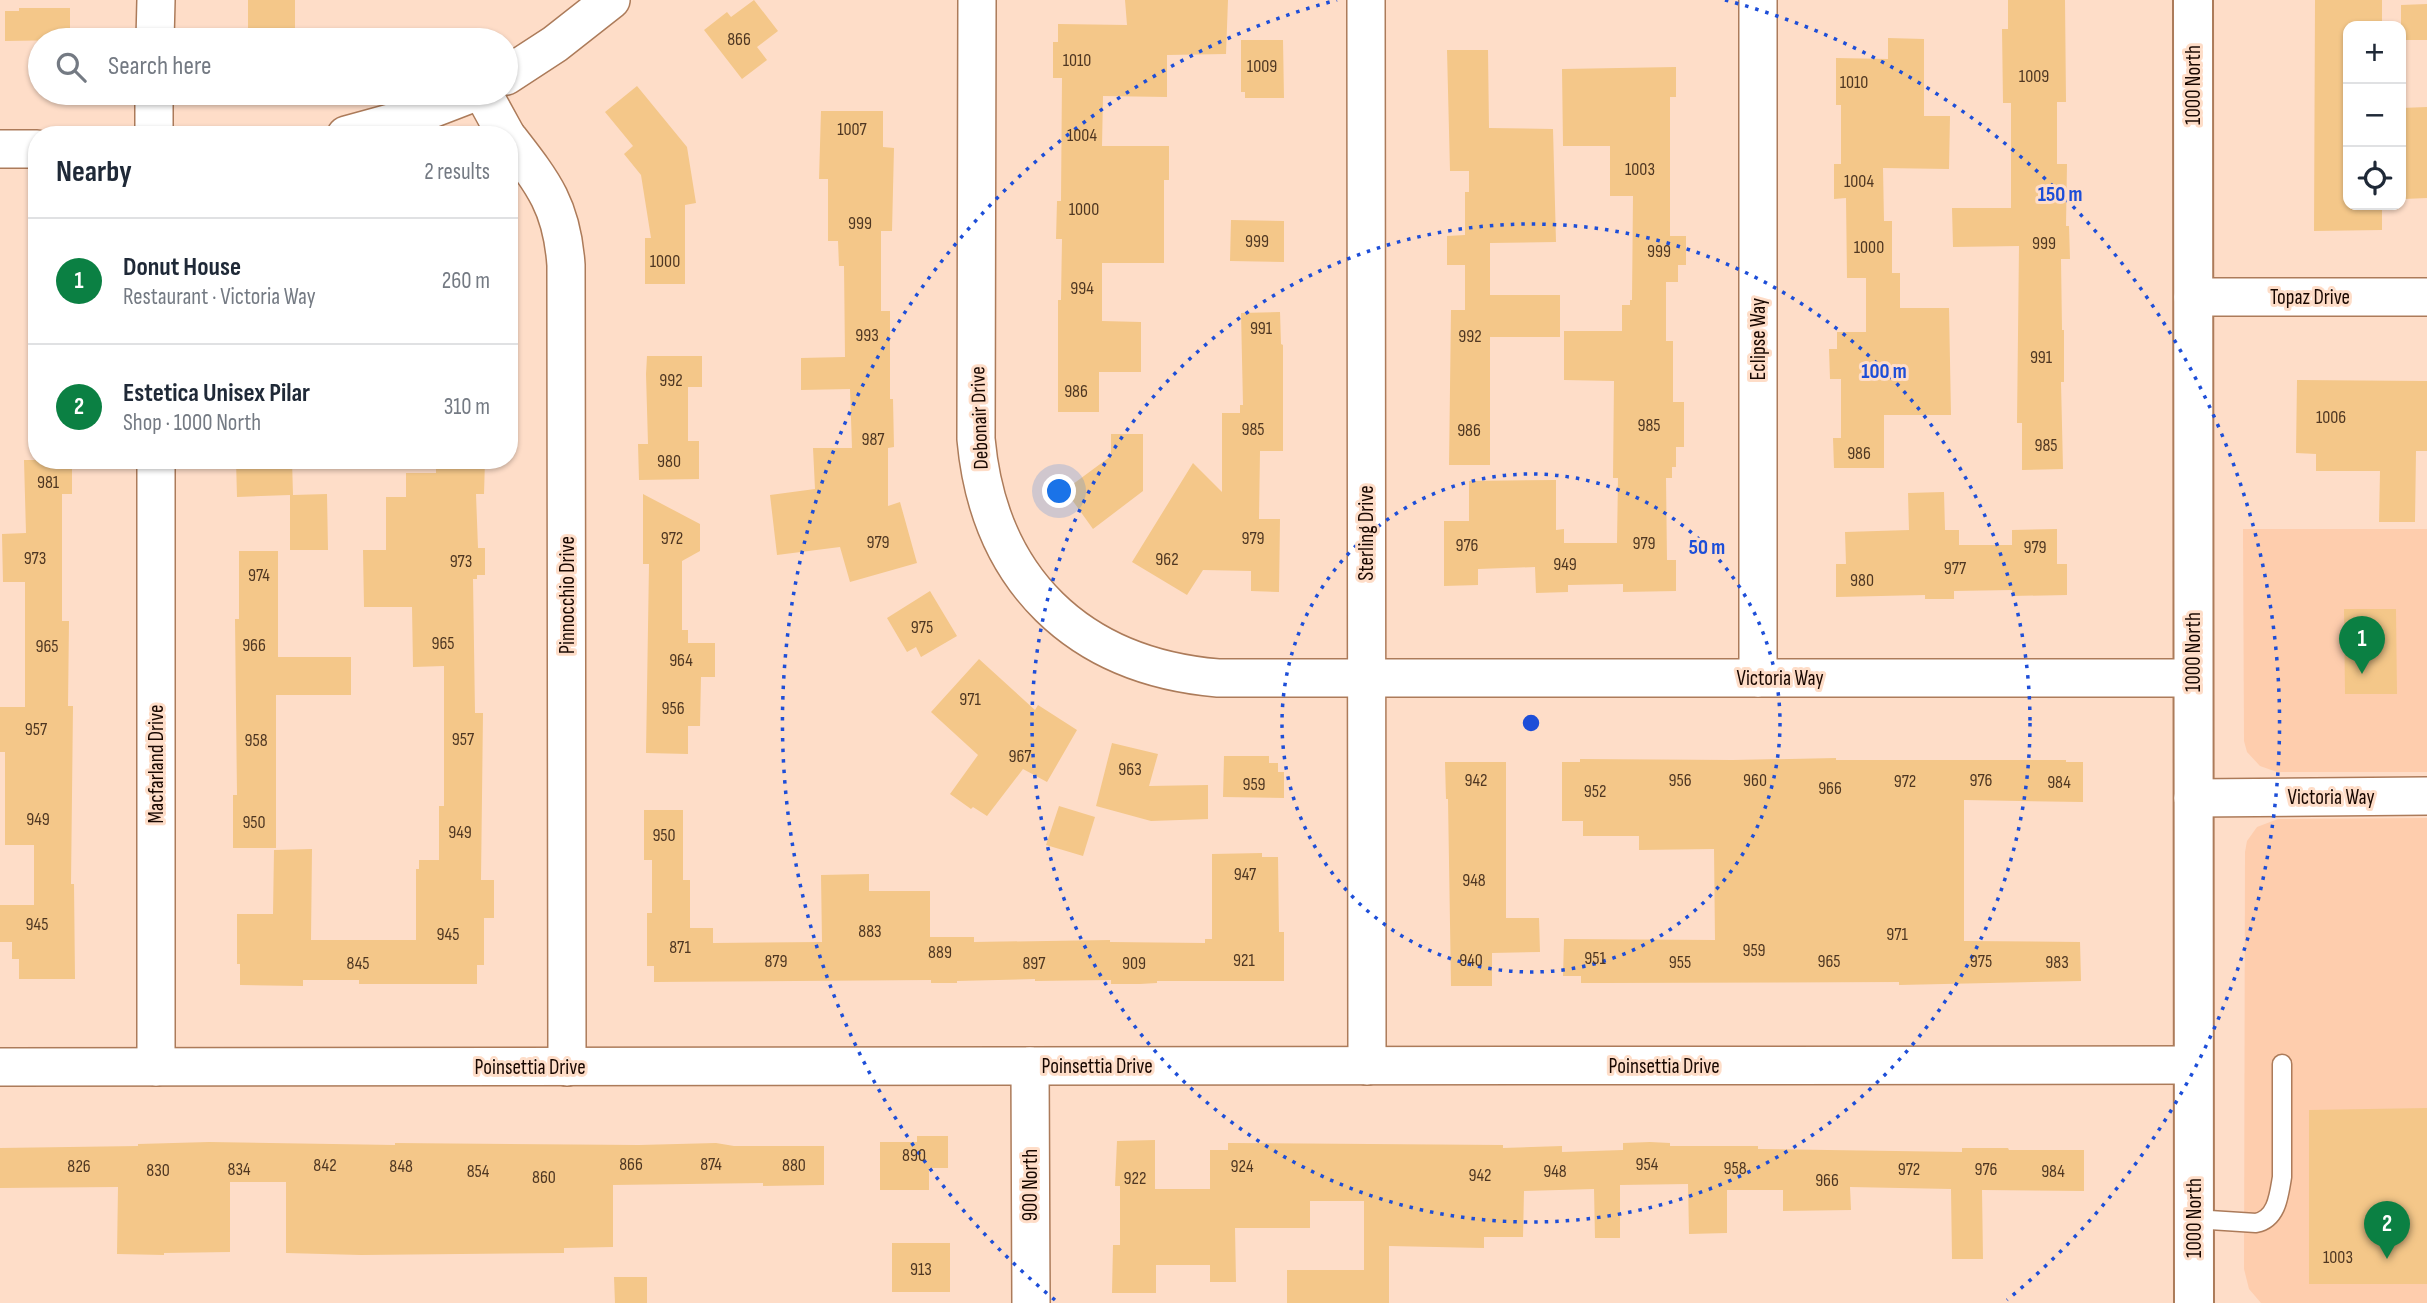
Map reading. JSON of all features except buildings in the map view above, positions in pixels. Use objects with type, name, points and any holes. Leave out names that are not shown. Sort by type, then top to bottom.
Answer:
[{"type":"street","points":[[155,28],[156,0]]},
{"type":"street","points":[[518,68],[555,44],[611,0]]},
{"type":"street","name":"Debonair Drive","points":[[977,0],[976,439],[979,470],[988,509],[1004,546],[1023,578],[1051,609],[1091,640],[1113,653],[1148,667],[1182,675],[1218,678],[1367,678]]},
{"type":"street","name":"Sterling Drive","points":[[1366,0],[1367,1066]]},
{"type":"street","name":"Eclipse Way","points":[[1758,0],[1758,678]]},
{"type":"street","name":"1000 North","points":[[2193,0],[2194,1303]]},
{"type":"street","points":[[154,105],[154,126]]},
{"type":"street","points":[[378,126],[442,105]]},
{"type":"street","name":"Pinnocchio Drive","points":[[490,105],[502,126]]},
{"type":"street","points":[[0,149],[28,149]]},
{"type":"street","name":"Pinnocchio Drive","points":[[518,150],[545,186],[557,211],[564,238],[566,265],[567,1066]]},
{"type":"street","name":"Topaz Drive","points":[[2193,298],[2427,297]]},
{"type":"street","name":"Macfarland Drive","points":[[156,469],[156,1067]]},
{"type":"street","name":"Victoria Way","points":[[1367,678],[2193,678]]},
{"type":"street","name":"Victoria Way","points":[[2193,797],[2427,796]]},
{"type":"street","name":"Poinsettia Drive","points":[[0,1067],[2193,1065]]},
{"type":"street","name":"900 North","points":[[1030,1066],[1031,1303]]},
{"type":"lane","points":[[2194,1219],[2256,1223],[2264,1222],[2272,1214],[2279,1195],[2281,1177],[2281,1064]]},
{"type":"shaded area","points":[[2243,529],[2427,529],[2427,772],[2277,772],[2260,766],[2247,752],[2244,741]]},
{"type":"shaded area","points":[[2427,818],[2427,1303],[2261,1303],[2249,1289],[2244,1269],[2247,841],[2257,827],[2278,819]]},
{"type":"place","name":"Donut House","points":[[2362,674]]},
{"type":"place","name":"Estetica Unisex Pilar","points":[[2387,1259]]}]
